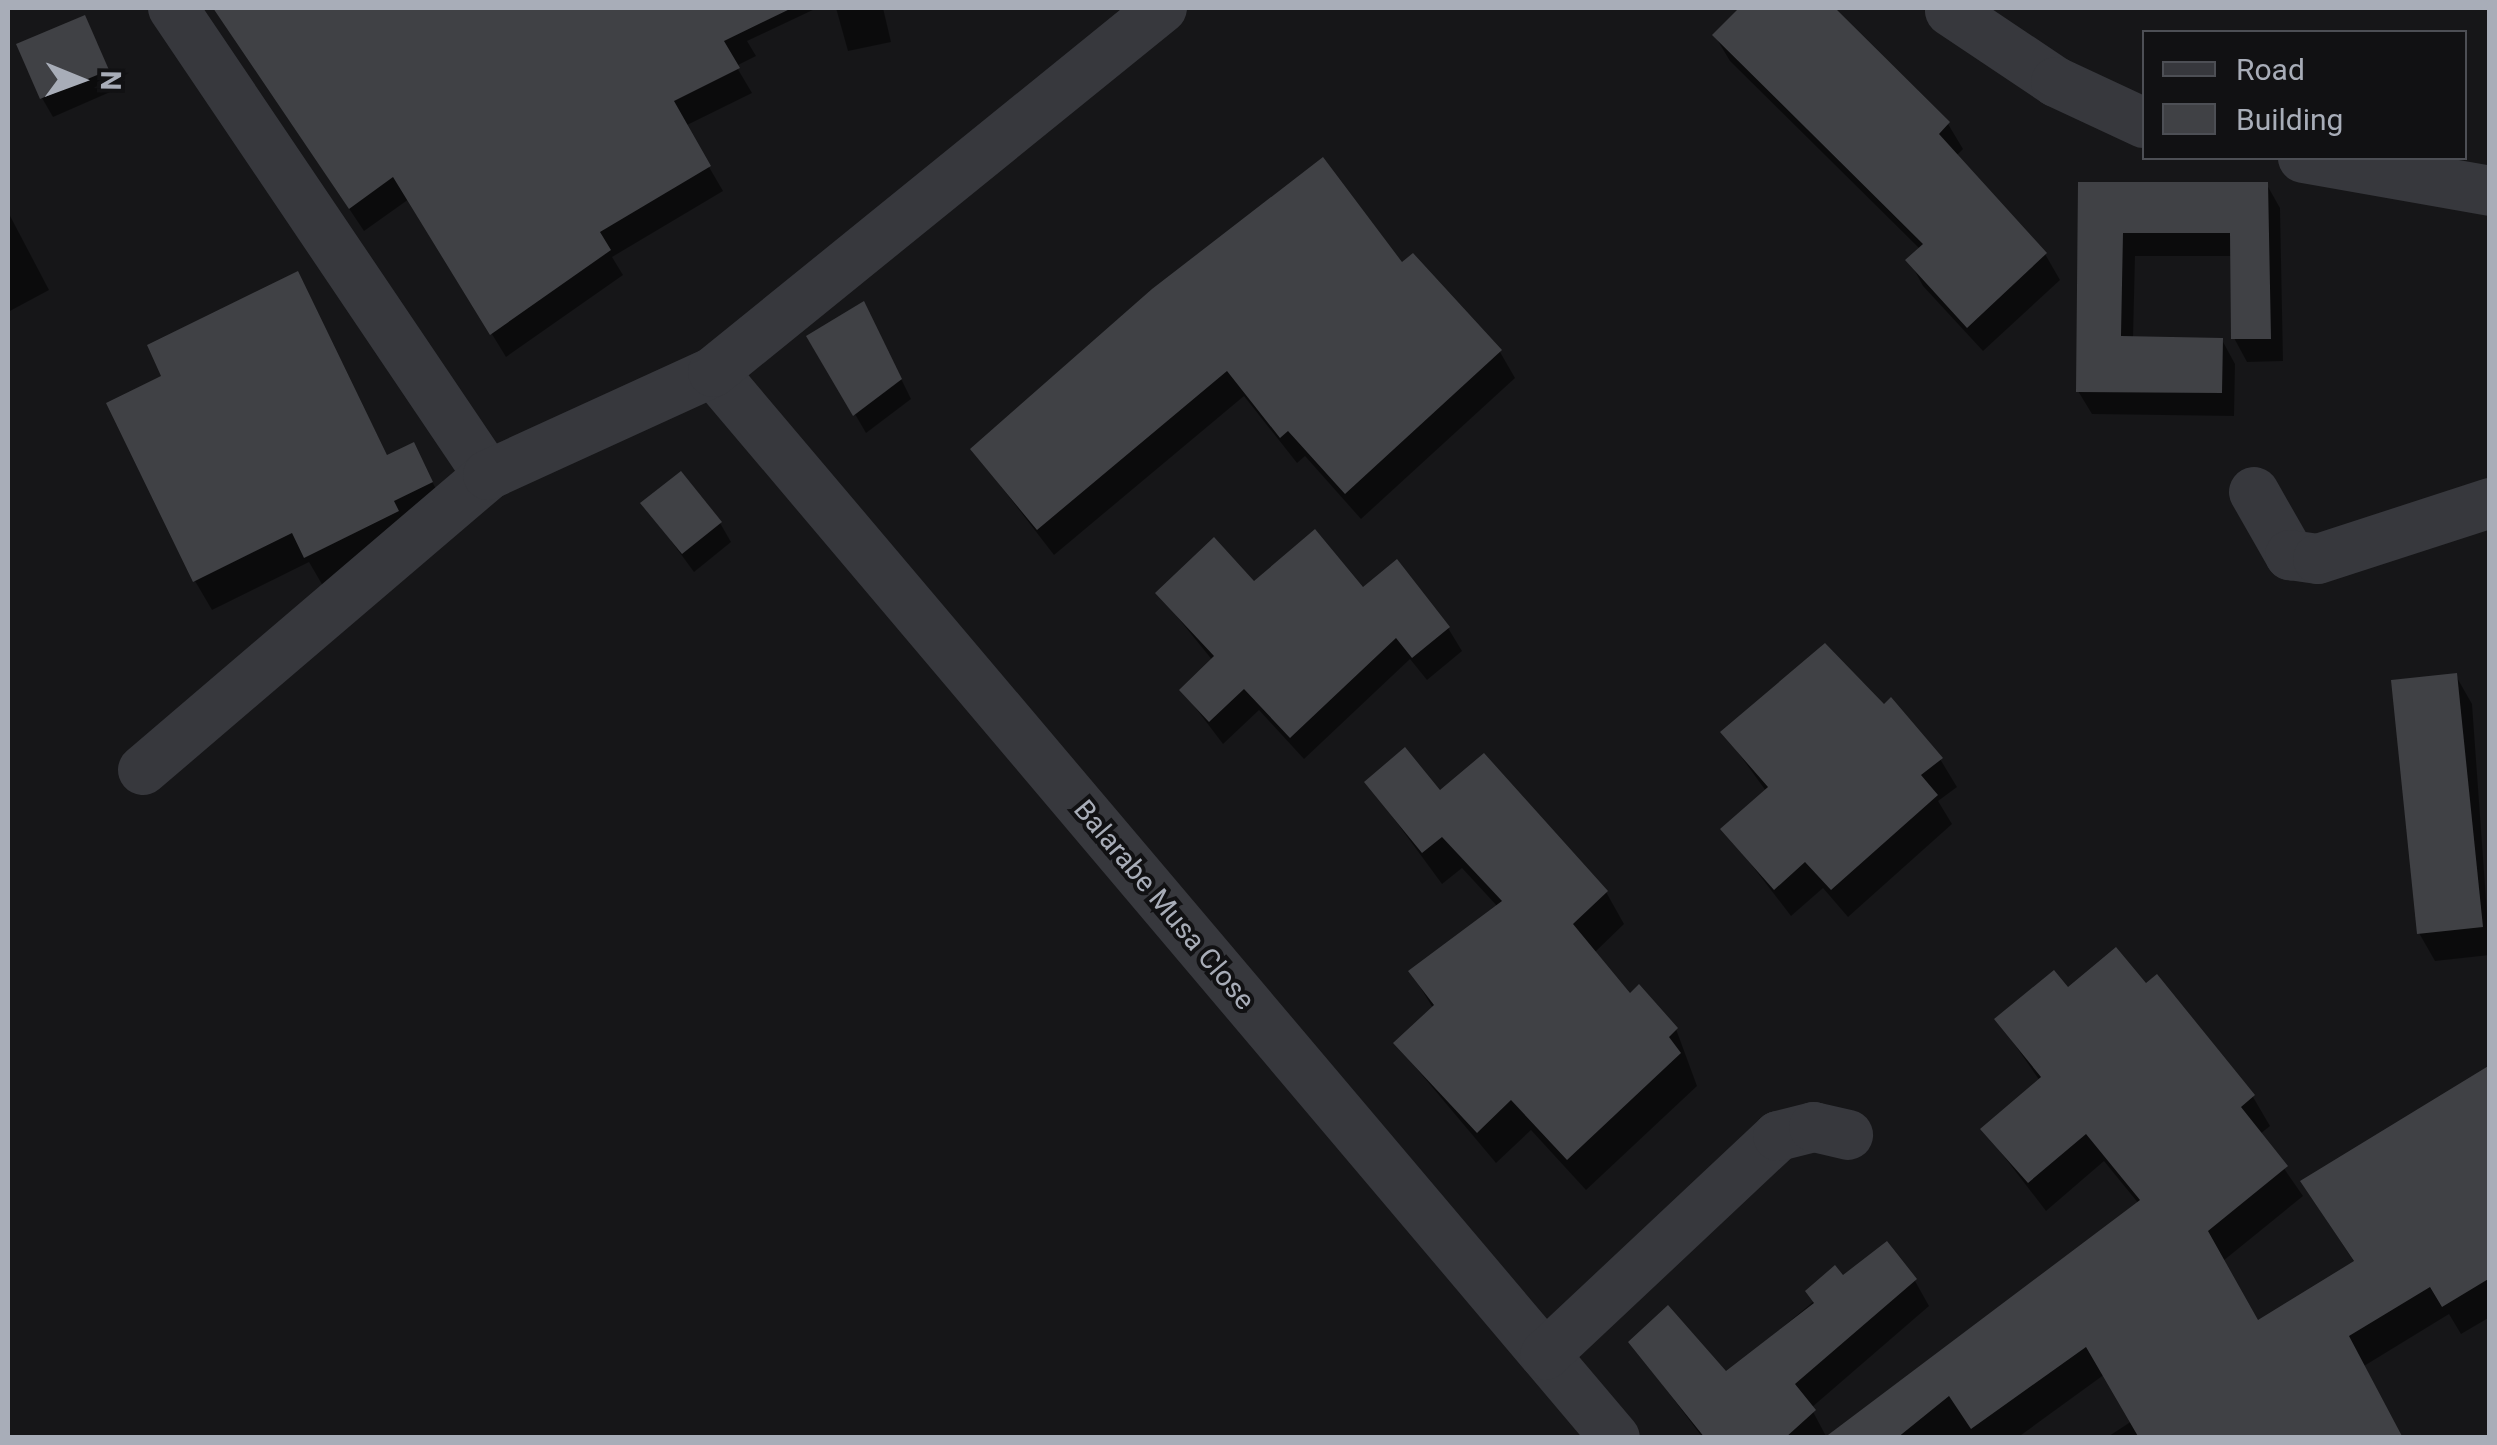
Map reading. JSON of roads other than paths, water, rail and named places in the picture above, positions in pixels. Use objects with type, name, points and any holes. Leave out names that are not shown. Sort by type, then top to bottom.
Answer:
[{"type":"street","points":[[173,8],[488,475]]},
{"type":"street","points":[[143,770],[488,475],[714,372],[1162,8]]},
{"type":"street","points":[[1950,11],[2056,82],[2142,123]]},
{"type":"street","points":[[2314,160],[2490,191]]},
{"type":"street","name":"Balarabe Musa Close","points":[[714,372],[1615,1438]]},
{"type":"street","points":[[2254,492],[2290,555],[2318,559],[2490,503]]},
{"type":"street","points":[[1546,1355],[1778,1136],[1814,1127],[1848,1135]]}]
